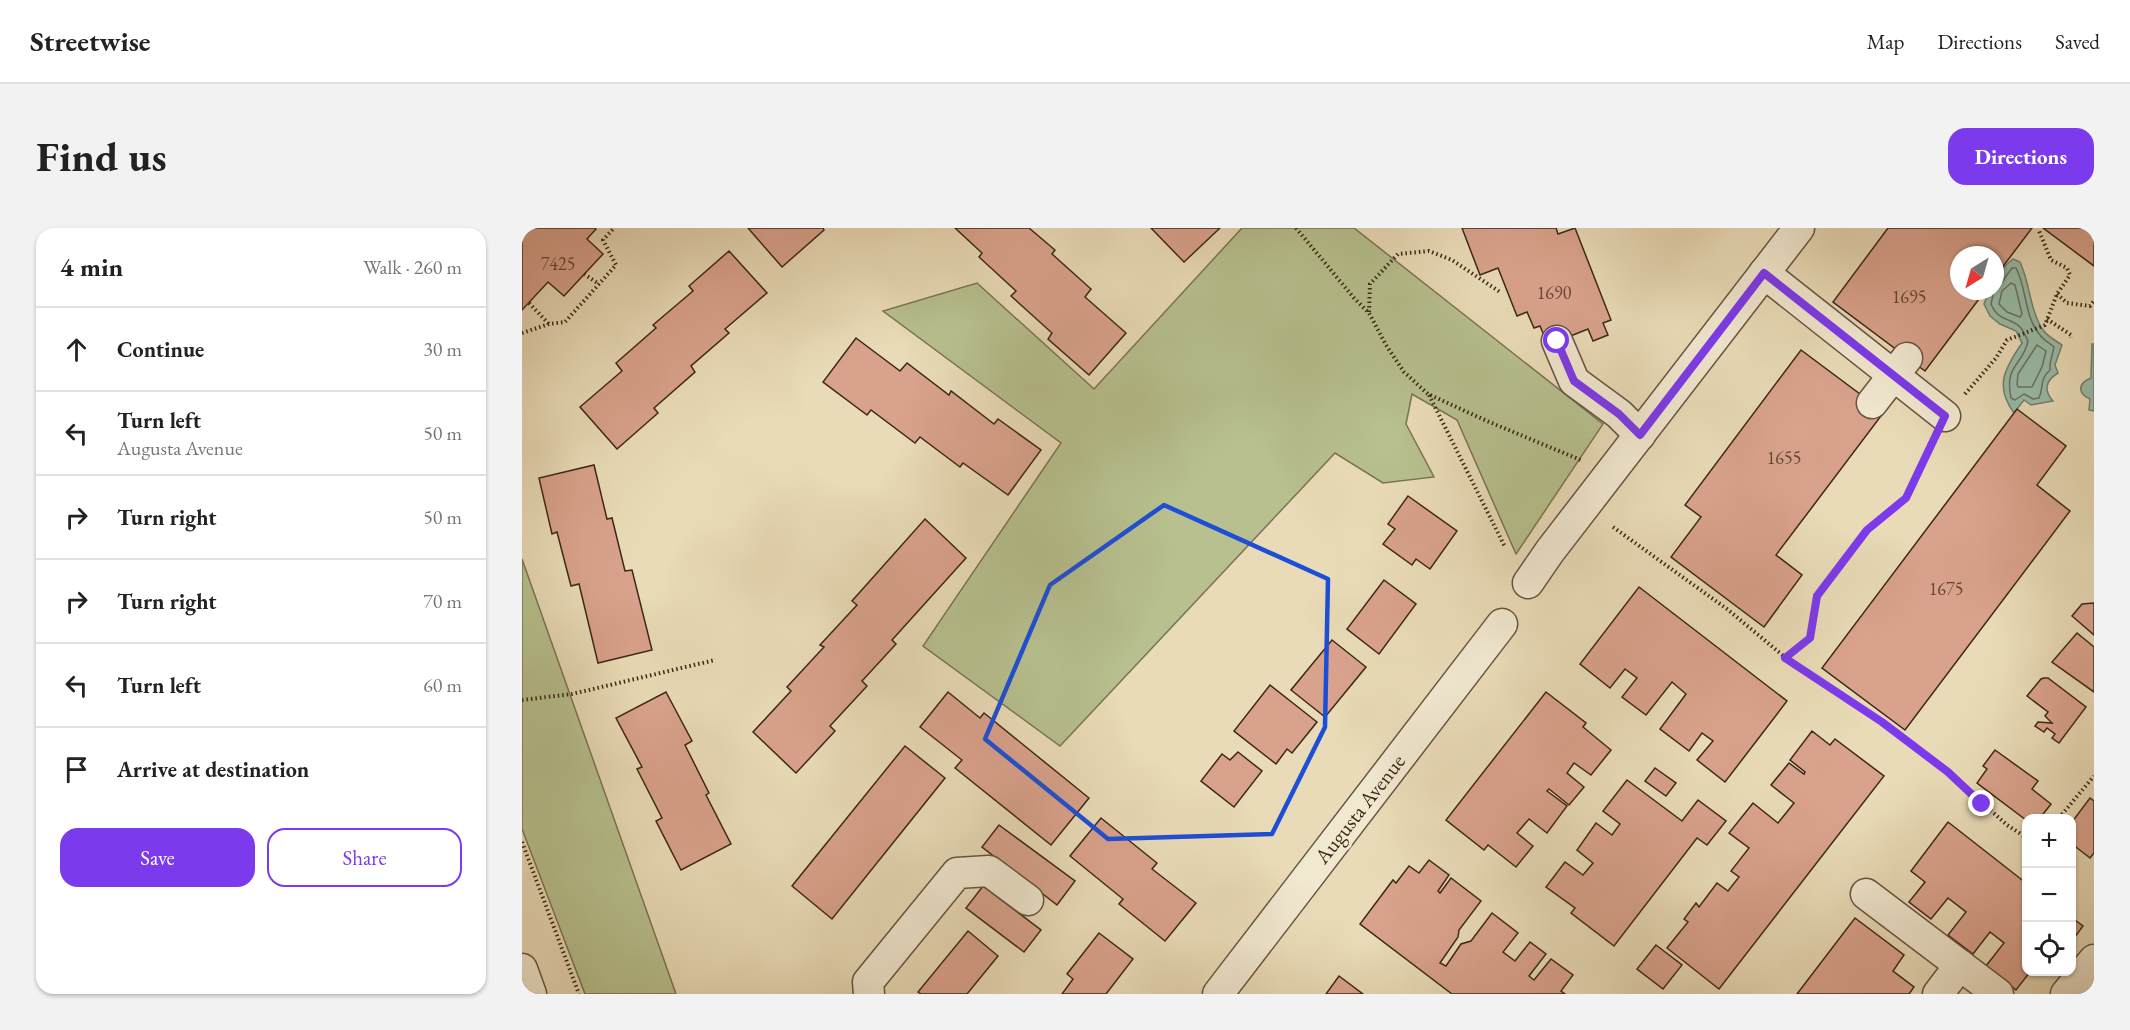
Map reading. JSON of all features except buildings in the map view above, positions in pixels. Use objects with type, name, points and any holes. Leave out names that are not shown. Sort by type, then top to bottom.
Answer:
[{"type":"street","points":[[1528,583],[1799,228]]},
{"type":"street","points":[[1764,273],[1900,366],[1945,416]]},
{"type":"street","points":[[1557,341],[1574,381],[1619,414],[1640,435]]},
{"type":"street","points":[[1872,403],[1900,366]]},
{"type":"street","name":"Augusta Avenue","points":[[1218,994],[1502,624]]},
{"type":"street","points":[[869,994],[868,982],[957,873],[989,871],[1028,900]]},
{"type":"street","points":[[1866,894],[1998,994]]},
{"type":"street","points":[[2066,994],[2094,960]]},
{"type":"street","points":[[1938,994],[1960,965]]},
{"type":"street","points":[[522,969],[531,994]]},
{"type":"path","points":[[522,333],[549,324],[564,322],[616,265],[603,240],[614,228]]},
{"type":"path","points":[[1296,228],[1369,313],[1404,372],[1428,394],[1583,461]]},
{"type":"path","points":[[1785,658],[1810,638],[1817,596],[1867,530],[1906,498],[1945,416],[1996,358],[2007,340],[2046,322],[2057,294],[2070,275],[2067,268],[2051,260],[2040,231]]},
{"type":"path","points":[[1369,313],[1370,284],[1398,254],[1429,251],[1452,260],[1500,292]]},
{"type":"path","points":[[584,274],[599,284]]},
{"type":"path","points":[[2057,294],[2067,303],[2090,306],[2094,301]]},
{"type":"path","points":[[529,303],[549,324]]},
{"type":"path","points":[[2046,322],[2071,335],[2071,338]]},
{"type":"path","points":[[1428,394],[1505,547]]},
{"type":"path","points":[[1613,527],[1726,609],[1785,658],[1898,734],[1948,772],[2007,825],[2022,834]]},
{"type":"path","points":[[522,700],[572,694],[715,660]]},
{"type":"path","points":[[2063,814],[2094,776]]},
{"type":"path","points":[[522,842],[579,994]]},
{"type":"highlighted area","points":[[1164,505],[1328,579],[1325,727],[1272,834],[1108,839],[985,739],[1050,585]]},
{"type":"shaded area","points":[[1242,228],[1354,228],[1603,424],[1516,554],[1457,420],[1412,394],[1406,424],[1434,477],[1383,483],[1335,453],[1060,746],[923,646],[1061,443],[883,311],[977,283],[1094,389]]},
{"type":"shaded area","points":[[522,559],[676,994],[585,994],[522,829]]},
{"type":"water","points":[[2013,259],[2020,262],[2043,330],[2062,345],[2055,365],[2058,373],[2047,386],[2053,401],[2031,405],[2024,400],[2014,413],[2004,394],[2004,377],[2022,343],[2016,331],[2000,324],[1990,316],[1984,304],[1986,300],[2004,300],[2004,268]]},
{"type":"water","points":[[2092,344],[2094,344],[2094,411],[2089,410],[2090,399],[2081,391],[2082,385],[2091,378]]},
{"type":"route","points":[[1557,341],[1574,381],[1619,414],[1640,435],[1764,273],[1945,416],[1906,498],[1867,530],[1817,596],[1810,638],[1785,658],[1882,722],[1948,772],[1982,804]]}]
